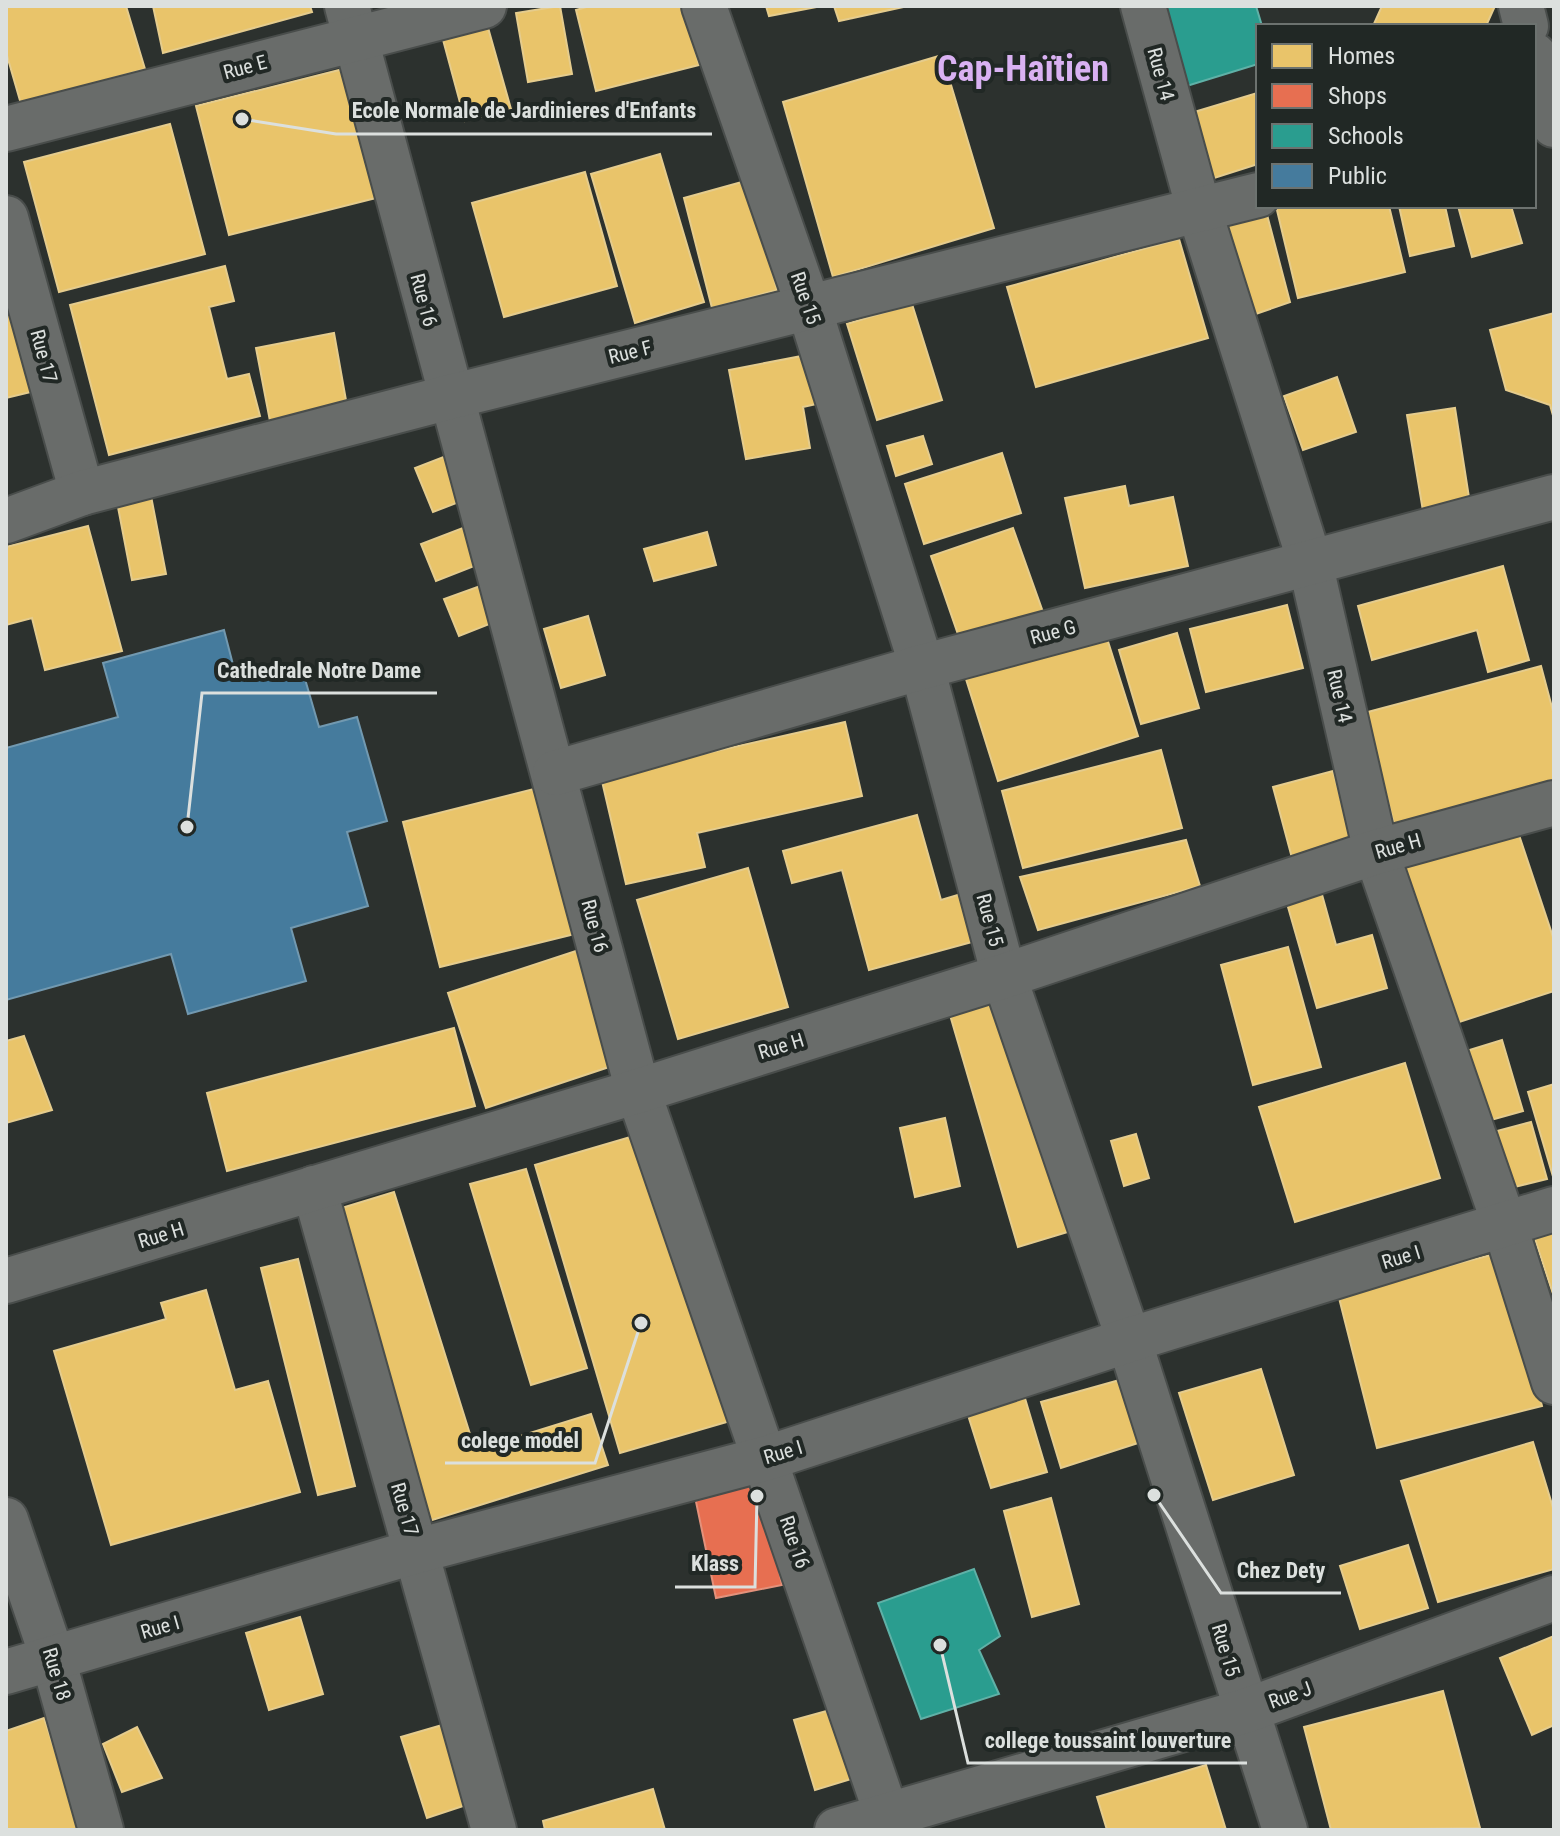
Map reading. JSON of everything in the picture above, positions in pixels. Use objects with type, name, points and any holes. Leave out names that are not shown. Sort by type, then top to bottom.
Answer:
[{"type":"street","name":"Rue E","points":[[6,129],[350,23],[484,6]]},
{"type":"street","name":"Rue 15","points":[[704,6],[809,308],[922,667],[1004,976],[1129,1340],[1285,1830]]},
{"type":"street","name":"Rue 14","points":[[1143,6],[1199,210],[1310,562],[1376,852],[1505,1226],[1554,1382]]},
{"type":"street","name":"Rue 16","points":[[350,23],[555,773],[638,1091],[767,1458],[890,1823]]},
{"type":"street","points":[[1536,64],[1548,120]]},
{"type":"street","name":"Rue F","points":[[6,521],[82,493],[450,397],[1256,196]]},
{"type":"street","name":"Rue 17","points":[[6,218],[82,493]]},
{"type":"street","name":"Rue G","points":[[555,773],[922,667],[1554,497]]},
{"type":"street","name":"Rue H","points":[[6,1281],[638,1091],[1004,976],[1376,852],[1554,803]]},
{"type":"street","name":"Rue 17","points":[[314,1188],[494,1830]]},
{"type":"street","name":"Rue I","points":[[6,1672],[417,1551],[767,1458],[1129,1340],[1554,1209]]},
{"type":"street","name":"Rue 18","points":[[6,1520],[53,1659],[101,1830]]},
{"type":"street","name":"Rue J","points":[[837,1830],[890,1823],[1245,1711],[1554,1598]]},
{"type":"building: Homes","points":[[6,6],[126,6],[145,69],[21,104],[6,52]]},
{"type":"building: Homes","points":[[153,6],[310,6],[312,12],[163,53]]},
{"type":"building: Homes","points":[[560,6],[572,74],[528,82],[516,13]]},
{"type":"building: Homes","points":[[590,6],[683,6],[699,65],[596,91],[576,10]]},
{"type":"building: Homes","points":[[766,6],[817,6],[817,7],[769,16]]},
{"type":"building: Homes","points":[[834,6],[908,6],[839,21]]},
{"type":"building: Homes","points":[[1382,6],[1495,6],[1487,24],[1374,24]]},
{"type":"building: Homes","points":[[487,24],[511,109],[465,121],[442,36]]},
{"type":"building: Homes","points":[[942,55],[994,228],[833,277],[783,102]]},
{"type":"building: Homes","points":[[351,67],[384,196],[229,235],[196,106]]},
{"type":"building: Homes","points":[[1256,93],[1256,165],[1211,179],[1191,113]]},
{"type":"building: Homes","points":[[170,124],[205,254],[59,292],[24,162]]},
{"type":"building: Homes","points":[[660,154],[704,302],[635,323],[591,174]]},
{"type":"building: Homes","points":[[585,172],[617,286],[504,317],[472,203]]},
{"type":"building: Homes","points":[[749,180],[777,290],[712,308],[684,198]]},
{"type":"building: Homes","points":[[1265,208],[1290,302],[1253,315],[1224,217]]},
{"type":"building: Homes","points":[[1276,208],[1389,208],[1405,272],[1298,298]]},
{"type":"building: Homes","points":[[1399,208],[1445,208],[1454,246],[1410,256]]},
{"type":"building: Homes","points":[[1459,208],[1512,208],[1522,243],[1472,257]]},
{"type":"building: Homes","points":[[1179,239],[1208,338],[1036,387],[1007,287]]},
{"type":"building: Homes","points":[[6,261],[39,390],[6,398]]},
{"type":"building: Homes","points":[[225,266],[234,301],[209,307],[227,379],[249,374],[260,416],[109,455],[70,305]]},
{"type":"building: Homes","points":[[912,304],[942,400],[877,420],[847,324]]},
{"type":"building: Homes","points":[[1554,313],[1554,419],[1550,405],[1506,390],[1490,330]]},
{"type":"building: Homes","points":[[334,333],[347,406],[270,421],[256,348]]},
{"type":"building: Homes","points":[[812,354],[821,403],[803,407],[810,448],[746,459],[729,370]]},
{"type":"building: Homes","points":[[1337,377],[1356,432],[1303,450],[1284,396]]},
{"type":"building: Homes","points":[[1455,408],[1470,504],[1423,511],[1407,415]]},
{"type":"building: Homes","points":[[923,436],[932,464],[896,476],[887,446]]},
{"type":"building: Homes","points":[[459,451],[477,495],[433,512],[415,468]]},
{"type":"building: Homes","points":[[1002,453],[1021,513],[924,544],[905,484]]},
{"type":"building: Homes","points":[[1125,486],[1129,506],[1173,497],[1188,566],[1085,588],[1065,498]]},
{"type":"building: Homes","points":[[151,496],[166,574],[132,580],[117,502]]},
{"type":"building: Homes","points":[[88,526],[122,651],[45,670],[32,618],[6,625],[6,547]]},
{"type":"building: Homes","points":[[468,526],[482,563],[436,581],[421,544]]},
{"type":"building: Homes","points":[[1013,528],[1044,615],[961,643],[931,556]]},
{"type":"building: Homes","points":[[707,532],[716,565],[654,581],[644,549]]},
{"type":"building: Homes","points":[[1503,566],[1529,660],[1488,672],[1477,630],[1372,660],[1358,606]]},
{"type":"building: Homes","points":[[483,585],[497,621],[459,636],[444,599]]},
{"type":"building: Homes","points":[[1287,605],[1303,668],[1206,692],[1190,629]]},
{"type":"building: Homes","points":[[588,616],[605,675],[561,688],[544,629]]},
{"type":"building: Homes","points":[[1105,632],[1138,736],[998,781],[965,676]]},
{"type":"building: Homes","points":[[1177,633],[1199,708],[1141,724],[1119,650]]},
{"type":"building: Homes","points":[[1541,666],[1554,715],[1554,785],[1395,827],[1364,713]]},
{"type":"building: Homes","points":[[845,722],[862,796],[697,833],[705,867],[626,884],[601,777]]},
{"type":"building: Homes","points":[[1161,750],[1182,828],[1023,868],[1002,791]]},
{"type":"building: Homes","points":[[1333,771],[1352,841],[1292,858],[1273,787]]},
{"type":"building: Homes","points":[[550,785],[587,931],[440,967],[403,822]]},
{"type":"building: Homes","points":[[917,815],[941,900],[971,891],[983,939],[869,970],[842,870],[792,883],[783,851]]},
{"type":"building: Homes","points":[[1516,826],[1554,940],[1554,991],[1447,1026],[1394,865]]},
{"type":"building: Homes","points":[[1186,840],[1200,886],[1038,930],[1020,877]]},
{"type":"building: Homes","points":[[748,868],[788,1007],[678,1039],[637,900]]},
{"type":"building: Homes","points":[[1321,891],[1336,945],[1372,935],[1387,988],[1317,1008],[1286,900]]},
{"type":"building: Homes","points":[[588,947],[627,1061],[486,1108],[448,993]]},
{"type":"building: Homes","points":[[1288,947],[1321,1067],[1253,1085],[1221,965]]},
{"type":"building: Homes","points":[[1006,999],[1074,1230],[1018,1247],[950,1015]]},
{"type":"building: Homes","points":[[454,1028],[475,1106],[227,1171],[207,1093]]},
{"type":"building: Homes","points":[[24,1036],[52,1110],[6,1123],[6,1041]]},
{"type":"building: Homes","points":[[1502,1040],[1523,1111],[1480,1123],[1460,1053]]},
{"type":"building: Homes","points":[[1405,1063],[1440,1178],[1295,1222],[1259,1107]]},
{"type":"building: Homes","points":[[1554,1084],[1554,1180],[1528,1092]]},
{"type":"building: Homes","points":[[945,1118],[960,1186],[915,1197],[900,1128]]},
{"type":"building: Homes","points":[[1531,1122],[1547,1179],[1502,1190],[1486,1134]]},
{"type":"building: Homes","points":[[644,1133],[730,1421],[620,1453],[535,1165]]},
{"type":"building: Homes","points":[[1136,1134],[1149,1178],[1124,1186],[1111,1141]]},
{"type":"building: Homes","points":[[526,1169],[587,1368],[531,1385],[470,1184]]},
{"type":"building: Homes","points":[[394,1192],[475,1450],[591,1414],[608,1465],[429,1521],[332,1211]]},
{"type":"building: Homes","points":[[1554,1230],[1554,1293],[1553,1294],[1534,1236]]},
{"type":"building: Homes","points":[[1503,1252],[1542,1406],[1377,1448],[1338,1294]]},
{"type":"building: Homes","points":[[298,1259],[355,1486],[318,1495],[261,1268]]},
{"type":"building: Homes","points":[[206,1290],[235,1390],[268,1381],[300,1492],[111,1545],[54,1351],[166,1319],[161,1303]]},
{"type":"building: Homes","points":[[1261,1369],[1294,1475],[1213,1500],[1179,1393]]},
{"type":"building: Homes","points":[[1123,1379],[1141,1442],[1061,1468],[1041,1402]]},
{"type":"building: Homes","points":[[1024,1395],[1047,1472],[991,1488],[967,1412]]},
{"type":"building: Homes","points":[[1533,1442],[1554,1511],[1554,1569],[1438,1602],[1401,1481]]},
{"type":"building: Homes","points":[[1051,1498],[1079,1604],[1032,1617],[1004,1511]]},
{"type":"building: Homes","points":[[1408,1545],[1428,1608],[1360,1629],[1340,1566]]},
{"type":"building: Homes","points":[[300,1617],[323,1694],[269,1710],[246,1633]]},
{"type":"building: Homes","points":[[1554,1636],[1554,1725],[1532,1735],[1500,1658]]},
{"type":"building: Homes","points":[[1443,1691],[1480,1828],[1331,1830],[1304,1727]]},
{"type":"building: Homes","points":[[841,1707],[861,1776],[815,1790],[794,1720]]},
{"type":"building: Homes","points":[[44,1718],[81,1830],[6,1830],[6,1731]]},
{"type":"building: Homes","points":[[449,1723],[475,1802],[427,1818],[401,1737]]},
{"type":"building: Homes","points":[[137,1727],[162,1778],[122,1792],[103,1744]]},
{"type":"building: Homes","points":[[1206,1765],[1226,1830],[1107,1830],[1097,1797]]},
{"type":"building: Homes","points":[[653,1789],[665,1830],[545,1830],[543,1821]]},
{"type":"building: Shops","points":[[760,1478],[782,1585],[716,1598],[694,1492]]},
{"type":"building: Schools","points":[[1152,6],[1256,6],[1261,24],[1256,24],[1256,65],[1177,89]]},
{"type":"building: Schools","points":[[974,1569],[1000,1636],[979,1650],[999,1694],[921,1719],[878,1603]]},
{"type":"building: Public","points":[[224,630],[237,680],[300,662],[319,727],[357,717],[387,821],[347,832],[368,906],[291,928],[306,981],[188,1014],[171,954],[6,1000],[6,748],[118,717],[103,663]]},
{"type":"place","name":"Ecole Normale de Jardinieres d'Enfants","points":[[242,119]]},
{"type":"place","name":"Cathedrale Notre Dame","points":[[187,827]]},
{"type":"place","name":"colege model","points":[[641,1323]]},
{"type":"place","name":"Chez Dety","points":[[1154,1495]]},
{"type":"place","name":"Klass","points":[[757,1496]]},
{"type":"place","name":"college toussaint louverture","points":[[940,1645]]},
{"type":"district","name":"Cap-Haïtien","points":[[1023,68]]}]
